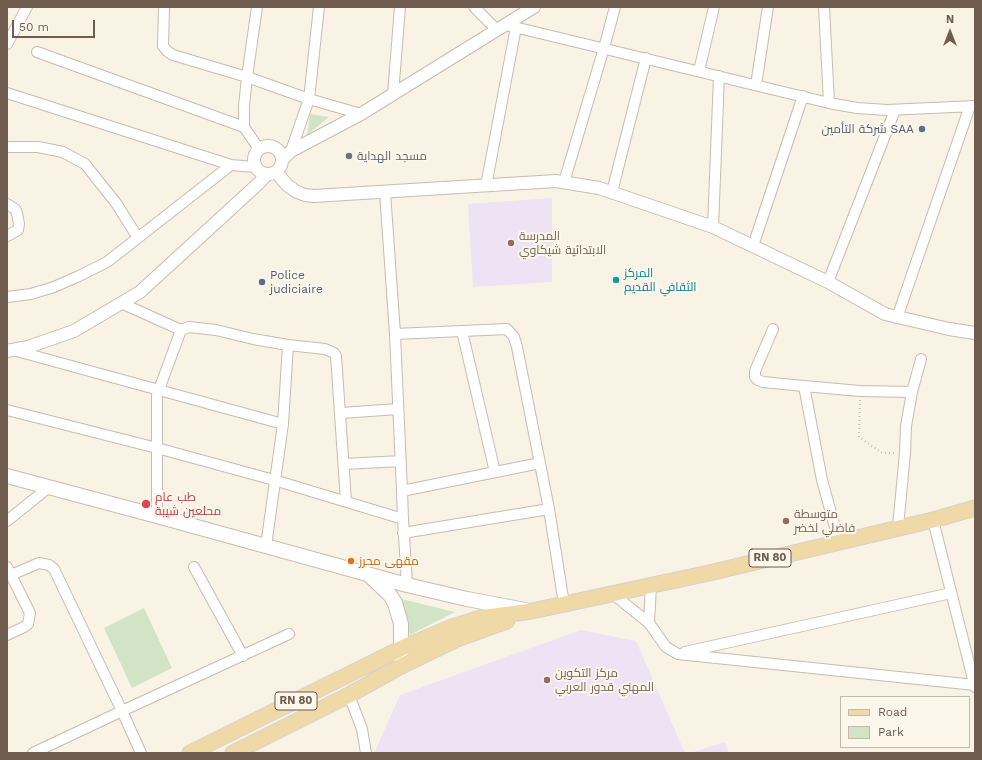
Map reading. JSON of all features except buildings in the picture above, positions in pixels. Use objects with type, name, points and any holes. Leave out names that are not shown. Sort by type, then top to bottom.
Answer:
[{"type":"main road","points":[[7,476],[407,585],[467,599],[532,611]]},
{"type":"main road","name":"RN 80","points":[[190,753],[246,727],[402,648],[452,627],[480,618],[532,611],[613,594],[933,520],[975,508]]},
{"type":"main road","points":[[368,574],[390,595],[395,603],[401,624],[402,648],[400,666]]},
{"type":"main road","name":"RN 80","points":[[233,753],[348,695],[400,666],[457,639],[532,611]]},
{"type":"main road","points":[[246,727],[253,743]]},
{"type":"street","points":[[7,44],[27,7]]},
{"type":"street","points":[[164,7],[163,46],[173,55],[247,77],[309,99],[361,114]]},
{"type":"street","points":[[257,7],[247,77],[244,106],[244,127],[259,149]]},
{"type":"street","points":[[10,351],[50,340],[74,331],[140,292],[282,165],[287,156],[309,99],[319,7]]},
{"type":"street","points":[[393,94],[400,7]]},
{"type":"street","points":[[474,7],[506,27],[604,48],[829,103],[857,108],[895,110],[973,106],[897,318]]},
{"type":"street","points":[[287,156],[361,114],[506,27],[534,7]]},
{"type":"street","points":[[564,182],[615,7]]},
{"type":"street","points":[[699,71],[714,7]]},
{"type":"street","points":[[756,85],[768,7]]},
{"type":"street","points":[[824,7],[829,103]]},
{"type":"street","points":[[486,186],[506,27]]},
{"type":"street","points":[[36,52],[244,127]]},
{"type":"street","points":[[612,192],[646,58]]},
{"type":"street","points":[[713,227],[719,76]]},
{"type":"street","points":[[7,92],[231,165],[255,167],[262,173],[272,173],[287,186],[305,195],[314,196],[556,181],[599,188],[713,227],[828,282],[885,314],[949,329],[975,333]]},
{"type":"street","points":[[753,246],[803,96]]},
{"type":"street","points":[[828,282],[895,110]]},
{"type":"street","points":[[255,167],[254,157],[259,149],[267,146],[276,148],[279,152],[287,156]]},
{"type":"street","points":[[7,147],[38,147],[63,152],[85,164],[116,203],[138,238]]},
{"type":"street","points":[[7,297],[31,294],[54,287],[107,262],[231,165]]},
{"type":"street","points":[[385,192],[407,585]]},
{"type":"street","points":[[7,204],[15,209],[19,224],[18,230],[7,236]]},
{"type":"street","points":[[121,303],[181,330],[189,327],[216,330],[288,345],[330,350],[336,356],[346,501]]},
{"type":"street","points":[[394,334],[507,329],[514,337],[549,509],[564,604]]},
{"type":"street","points":[[773,329],[756,371],[756,377],[762,382],[860,390],[912,392]]},
{"type":"street","points":[[157,516],[158,395],[181,330]]},
{"type":"street","points":[[462,331],[495,472]]},
{"type":"street","points":[[266,546],[283,424],[288,345]]},
{"type":"street","points":[[10,351],[283,424]]},
{"type":"street","points":[[898,527],[906,426],[912,392],[921,359]]},
{"type":"street","points":[[804,386],[822,480],[840,542]]},
{"type":"street","points":[[341,413],[398,409]]},
{"type":"street","points":[[7,410],[158,448],[274,480],[403,519]]},
{"type":"street","points":[[344,464],[401,461]]},
{"type":"street","points":[[402,491],[540,463]]},
{"type":"street","points":[[7,521],[49,487]]},
{"type":"street","points":[[403,533],[549,509]]},
{"type":"street","points":[[613,594],[649,623],[666,647],[678,654],[975,686],[933,520]]},
{"type":"street","points":[[7,635],[24,627],[28,624],[30,619],[30,613],[9,571],[39,564],[50,565],[54,569],[141,753]]},
{"type":"street","points":[[194,567],[243,656]]},
{"type":"street","points":[[649,623],[651,585]]},
{"type":"street","points":[[678,654],[951,593]]},
{"type":"street","points":[[33,753],[289,634]]},
{"type":"street","points":[[348,695],[362,729],[366,753]]},
{"type":"path","points":[[860,390],[858,437],[882,453],[905,453]]},
{"type":"shaded area","name":"المدرسة الابتدائية شيكاوي","points":[[552,198],[552,282],[473,287],[468,204]]},
{"type":"shaded area","name":"مركز التكوين المهني قدور العربي","points":[[581,630],[636,641],[685,753],[374,753],[400,695]]},
{"type":"shaded area","points":[[725,742],[729,753],[690,753]]},
{"type":"green space","points":[[310,114],[329,117],[307,135]]},
{"type":"green space","points":[[397,598],[455,612],[410,635]]},
{"type":"green space","points":[[144,608],[172,668],[132,688],[104,628]]},
{"type":"place","name":"شركة التأمين SAA","points":[[922,129]]},
{"type":"place","name":"مسجد الهداية","points":[[349,156]]},
{"type":"place","name":"المدرسة الابتدائية شيكاوي","points":[[511,243]]},
{"type":"place","name":"المركز الثقافي القديم","points":[[616,280]]},
{"type":"place","name":"Police judiciaire","points":[[262,282]]},
{"type":"place","name":"طب عام محلعين شيبة","points":[[146,504]]},
{"type":"place","name":"متوسطة فاضلي لخضر","points":[[786,521]]},
{"type":"place","name":"مقهى محرز","points":[[351,561]]},
{"type":"place","name":"مركز التكوين المهني قدور العربي","points":[[547,680]]}]
